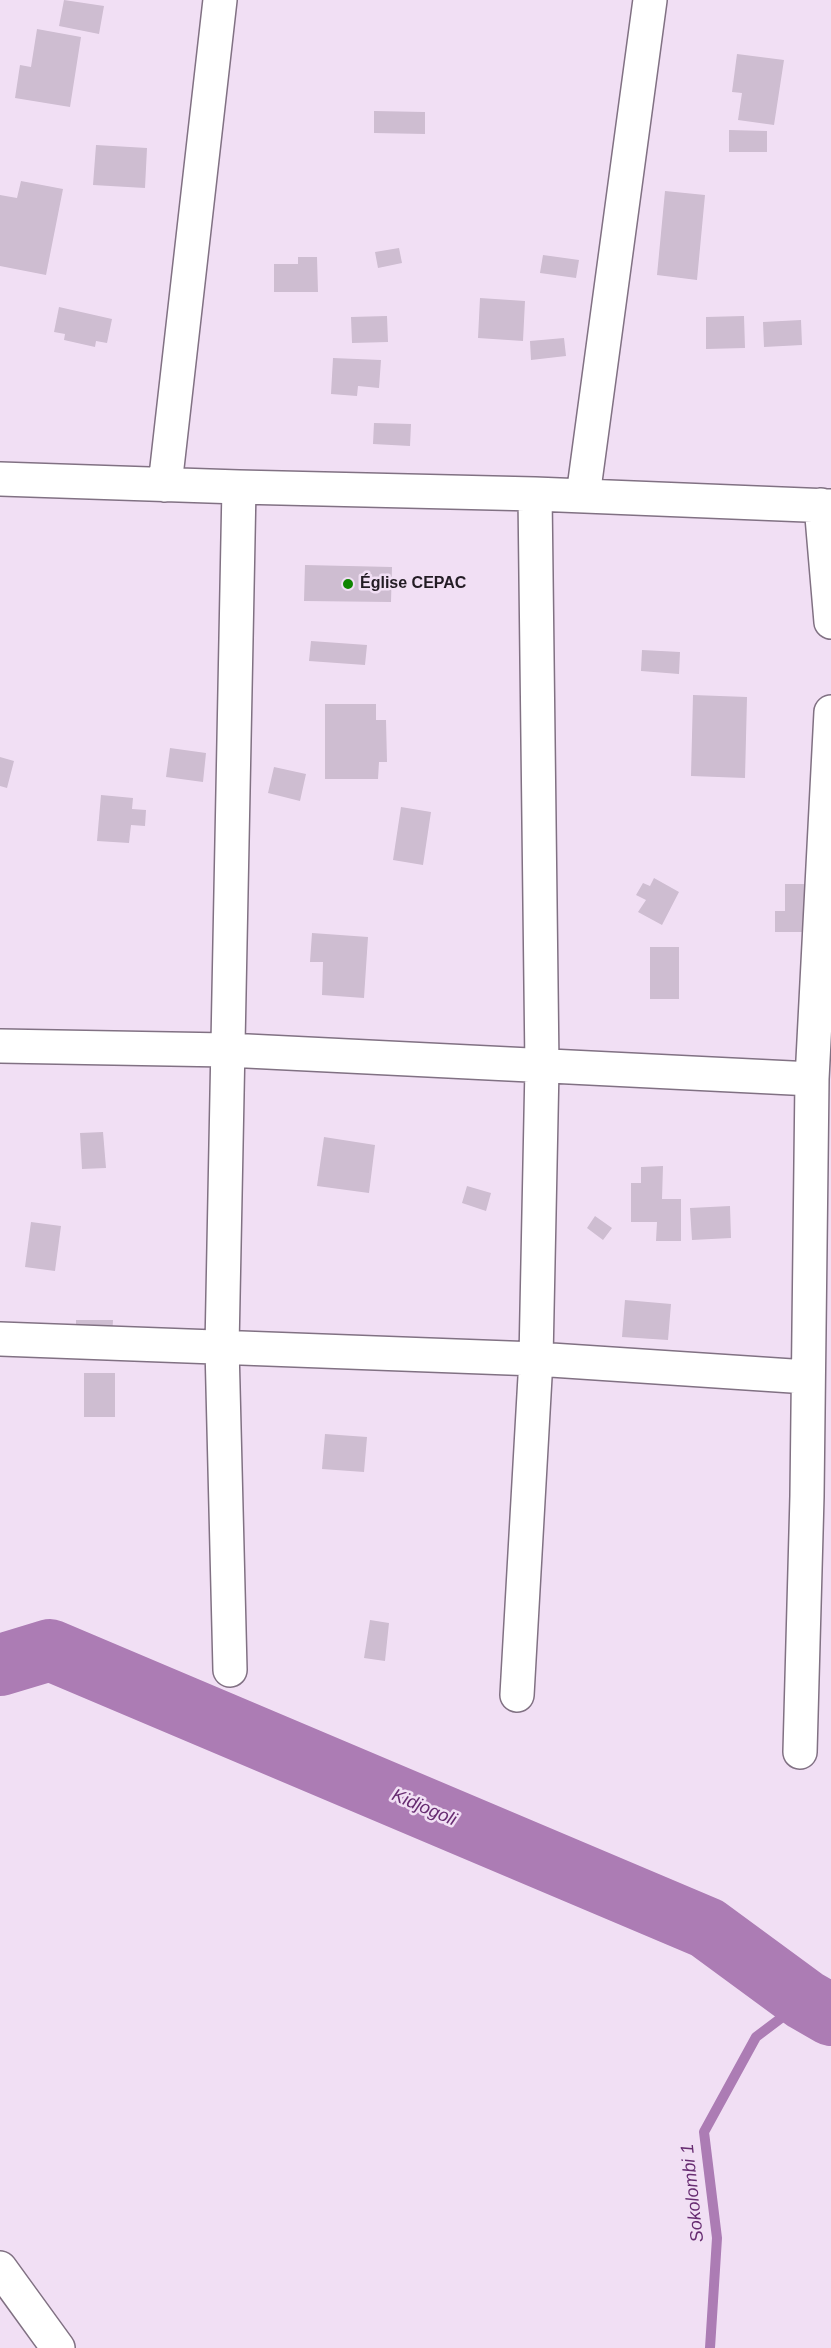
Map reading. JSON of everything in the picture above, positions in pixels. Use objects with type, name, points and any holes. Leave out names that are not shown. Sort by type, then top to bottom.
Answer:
[{"type":"street","points":[[165,485],[220,0]]},
{"type":"street","points":[[583,496],[650,0]]},
{"type":"street","points":[[0,479],[239,488],[535,494],[826,505],[831,622]]},
{"type":"street","points":[[230,1670],[222,1347],[239,488]]},
{"type":"street","points":[[517,1695],[536,1359],[542,1067],[535,494]]},
{"type":"street","points":[[800,1752],[819,1496],[807,1377],[812,1079],[831,712]]},
{"type":"street","points":[[0,1046],[227,1050],[812,1079]]},
{"type":"street","points":[[0,1339],[536,1359],[807,1377]]},
{"type":"street","points":[[0,2268],[58,2348]]},
{"type":"building","points":[[64,0],[104,6],[99,34],[59,26]]},
{"type":"building","points":[[37,29],[81,37],[70,107],[15,98],[20,65],[31,67]]},
{"type":"building","points":[[737,54],[784,60],[774,125],[738,120],[742,93],[732,92]]},
{"type":"building","points":[[374,111],[425,112],[425,134],[374,133]]},
{"type":"building","points":[[729,130],[767,131],[767,152],[729,152]]},
{"type":"building","points":[[96,145],[147,148],[145,188],[93,185]]},
{"type":"building","points":[[21,181],[63,189],[46,275],[0,266],[0,195],[17,198]]},
{"type":"building","points":[[665,191],[705,195],[697,280],[657,275]]},
{"type":"building","points":[[399,248],[402,263],[378,268],[375,252]]},
{"type":"building","points":[[543,255],[579,260],[576,278],[540,273]]},
{"type":"building","points":[[298,257],[317,257],[318,292],[274,292],[274,264],[298,264]]},
{"type":"building","points":[[480,298],[525,301],[523,341],[478,338]]},
{"type":"building","points":[[59,307],[112,319],[107,343],[96,341],[95,347],[64,340],[65,334],[54,332]]},
{"type":"building","points":[[387,316],[388,342],[352,343],[351,317]]},
{"type":"building","points":[[744,316],[745,348],[706,349],[706,317]]},
{"type":"building","points":[[801,320],[802,345],[764,347],[763,322]]},
{"type":"building","points":[[564,338],[566,356],[531,360],[530,341]]},
{"type":"building","points":[[333,358],[381,360],[379,388],[358,386],[357,396],[331,394]]},
{"type":"building","points":[[374,423],[411,424],[410,446],[373,444]]},
{"type":"building","name":"Église CEPAC","points":[[305,565],[392,567],[391,602],[304,601]]},
{"type":"building","points":[[311,641],[367,645],[365,665],[309,661]]},
{"type":"building","points":[[642,650],[680,652],[679,674],[641,671]]},
{"type":"building","points":[[693,695],[747,697],[745,778],[691,776]]},
{"type":"building","points":[[325,704],[376,704],[376,720],[386,720],[387,762],[379,762],[378,779],[325,779]]},
{"type":"building","points":[[170,748],[206,753],[203,782],[166,777]]},
{"type":"building","points":[[0,757],[14,761],[7,788],[0,786]]},
{"type":"building","points":[[274,767],[306,774],[300,801],[268,793]]},
{"type":"building","points":[[101,795],[133,798],[132,809],[146,810],[145,826],[131,825],[129,843],[97,841]]},
{"type":"building","points":[[401,807],[431,812],[423,865],[393,860]]},
{"type":"building","points":[[654,878],[679,892],[662,925],[638,912],[646,900],[636,895],[643,883],[650,886]]},
{"type":"building","points":[[785,884],[809,884],[809,932],[775,932],[775,911],[785,911]]},
{"type":"building","points":[[312,933],[368,937],[364,998],[322,995],[323,962],[310,962]]},
{"type":"building","points":[[650,947],[679,947],[679,999],[650,999]]},
{"type":"building","points":[[103,1132],[106,1168],[82,1169],[80,1133]]},
{"type":"building","points":[[324,1137],[375,1145],[369,1193],[317,1186]]},
{"type":"building","points":[[663,1166],[662,1199],[681,1199],[681,1241],[656,1241],[657,1222],[631,1222],[631,1183],[641,1183],[641,1167]]},
{"type":"building","points":[[467,1186],[491,1193],[486,1211],[462,1203]]},
{"type":"building","points":[[730,1206],[731,1238],[692,1240],[690,1208]]},
{"type":"building","points":[[595,1216],[612,1228],[603,1240],[587,1228]]},
{"type":"building","points":[[31,1222],[61,1226],[55,1271],[25,1267]]},
{"type":"building","points":[[625,1300],[671,1304],[668,1340],[622,1337]]},
{"type":"building","points":[[76,1320],[113,1320],[112,1337],[76,1336]]},
{"type":"building","points":[[84,1373],[115,1373],[115,1417],[84,1417]]},
{"type":"building","points":[[325,1434],[367,1437],[364,1472],[322,1469]]},
{"type":"building","points":[[370,1620],[389,1623],[385,1661],[364,1658]]},
{"type":"waterway","name":"Kidjogoli","points":[[0,1665],[50,1650],[707,1928],[805,2000],[831,2015]]},
{"type":"waterway","name":"Sokolombi 1","points":[[710,2348],[717,2238],[704,2132],[756,2037],[805,2000]]},
{"type":"place","name":"Église CEPAC","points":[[348,584]]}]
